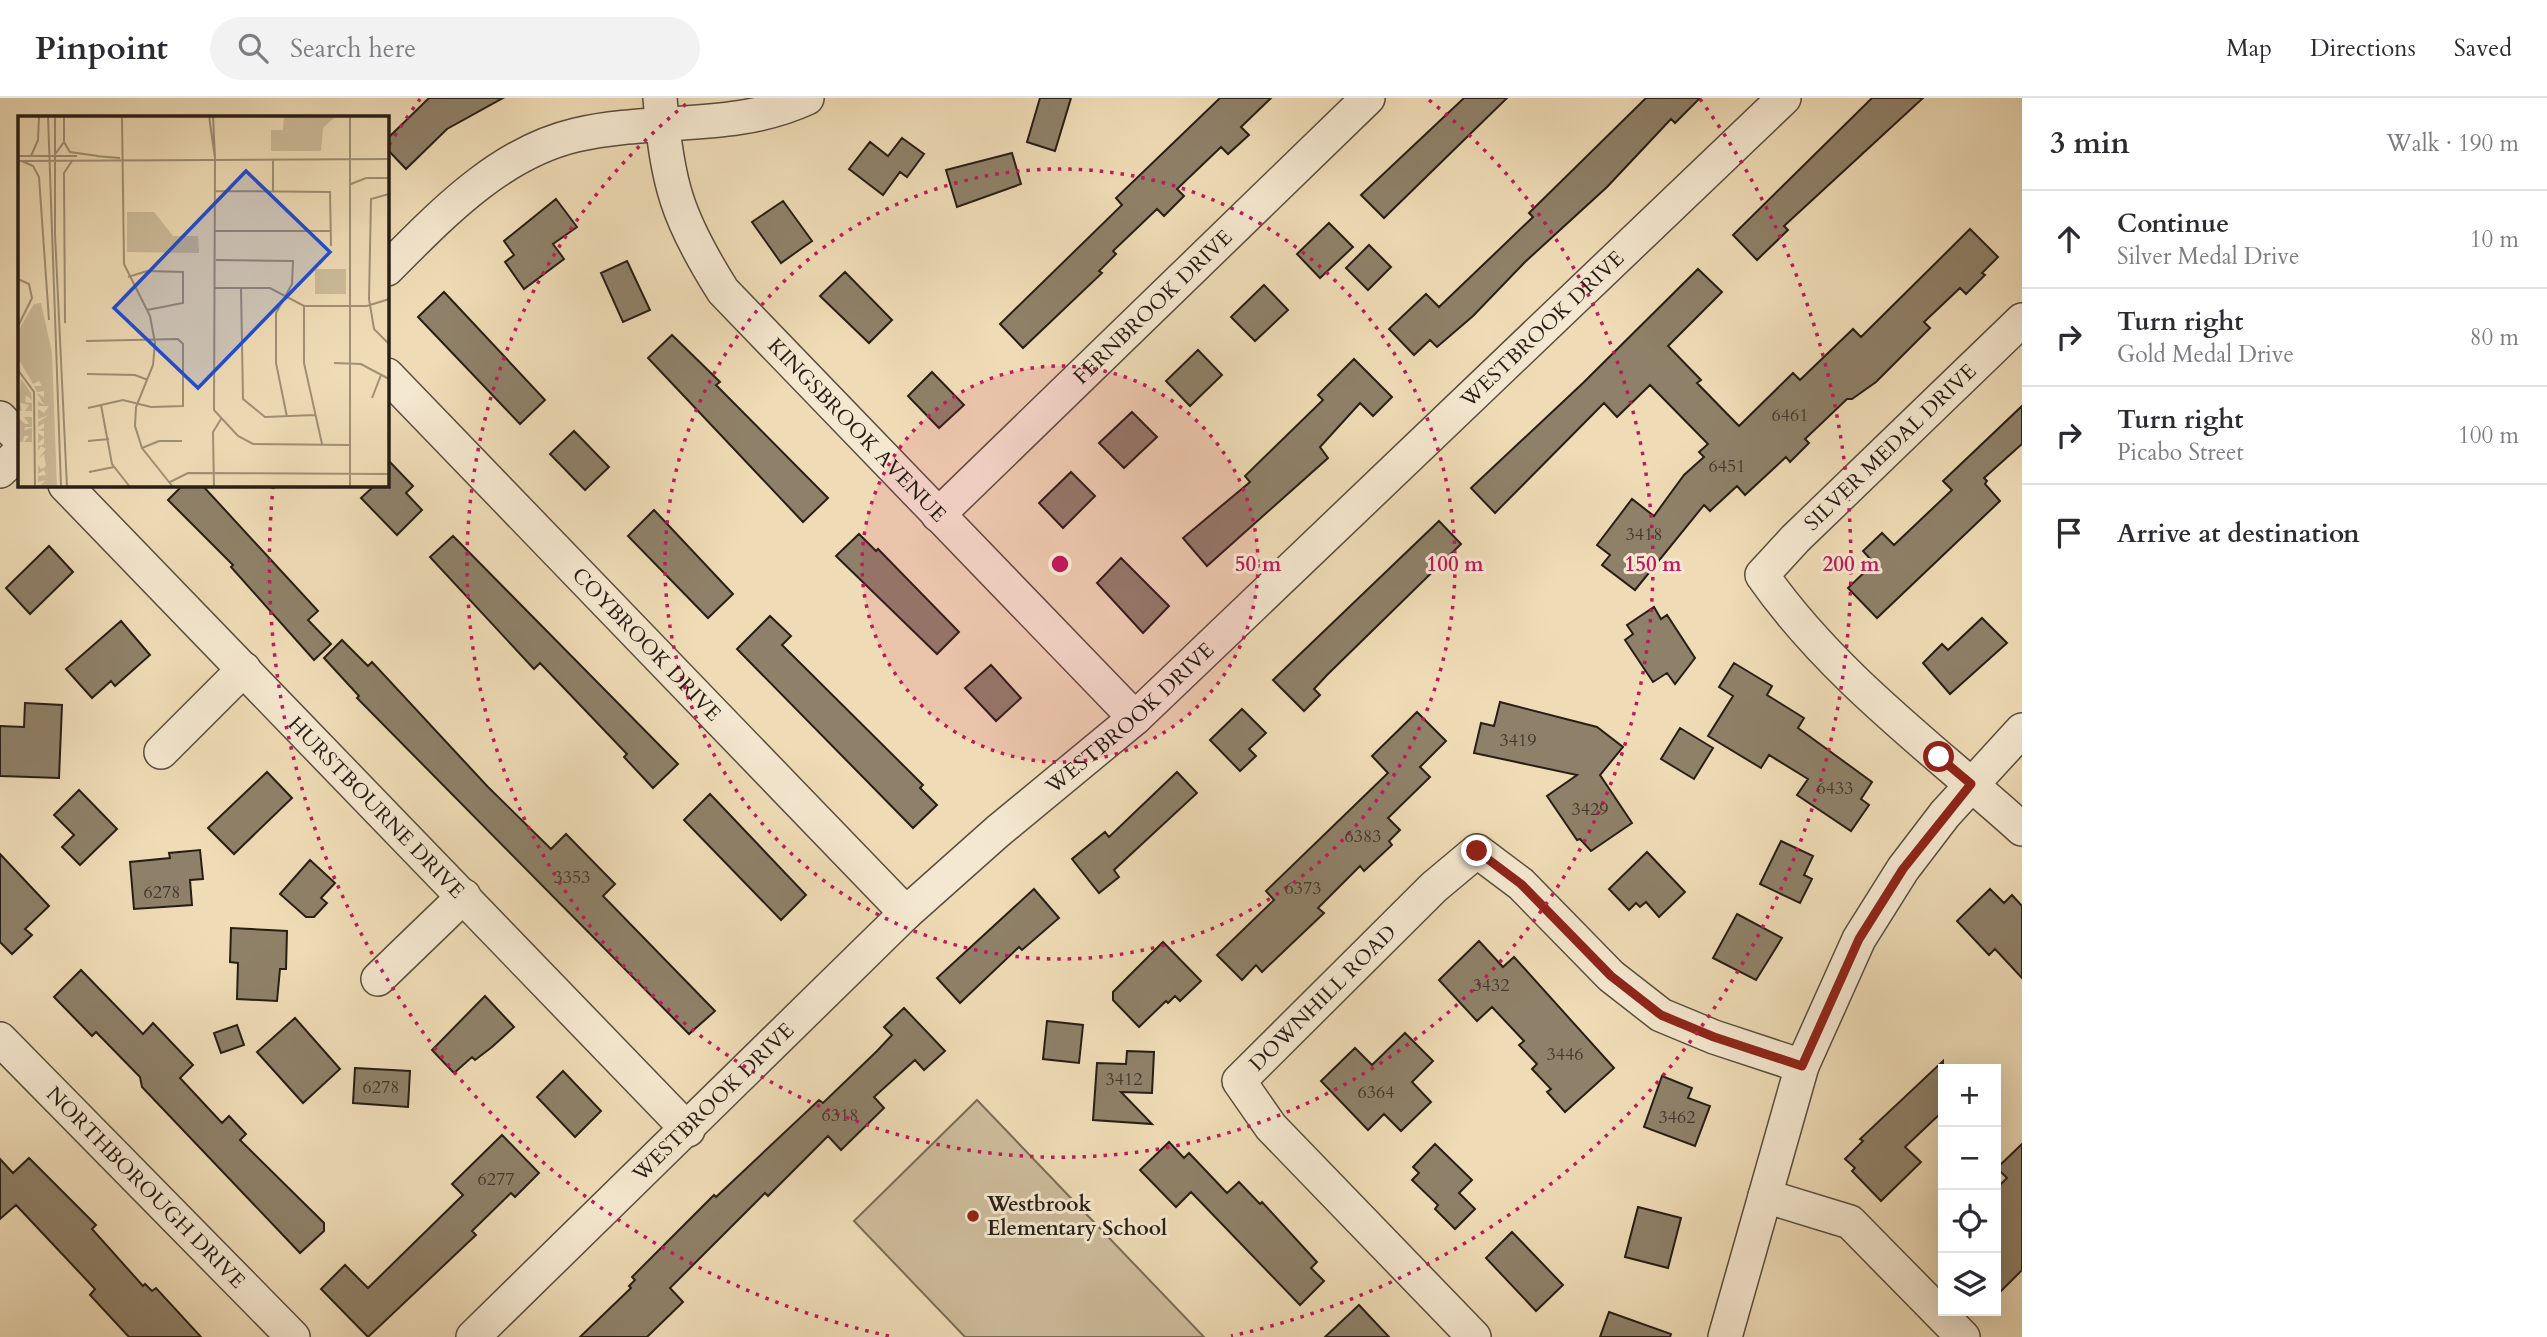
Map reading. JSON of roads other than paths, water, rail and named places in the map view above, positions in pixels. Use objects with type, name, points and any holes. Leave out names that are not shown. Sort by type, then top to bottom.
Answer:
[{"type":"street","points":[[388,268],[447,210],[482,181],[526,152],[661,112],[742,119],[807,98]]},
{"type":"street","name":"FERNBROOK DRIVE","points":[[937,514],[1368,98]]},
{"type":"street","name":"WESTBROOK DRIVE","points":[[473,1337],[688,1130],[906,913],[997,832],[1135,718],[1784,98]]},
{"type":"street","name":"KINGSBROOK AVENUE","points":[[661,112],[664,154],[674,200],[692,243],[723,291],[1135,718]]},
{"type":"street","name":"SILVER MEDAL DRIVE","points":[[1971,784],[1859,686],[1792,617],[1762,575],[1795,539],[2022,320]]},
{"type":"street","name":"COYBROOK DRIVE","points":[[388,376],[906,913]]},
{"type":"street","points":[[0,418],[18,437]]},
{"type":"street","points":[[0,471],[18,454]]},
{"type":"street","name":"HURSTBOURNE DRIVE","points":[[66,486],[688,1130]]},
{"type":"street","points":[[161,752],[244,669]]},
{"type":"street","points":[[1725,1337],[1802,1066],[1859,939],[1903,869],[1971,784],[2022,730]]},
{"type":"street","points":[[1971,784],[2022,829]]},
{"type":"street","name":"DOWNHILL ROAD","points":[[1474,1337],[1270,1127],[1239,1081],[1434,887],[1477,851],[1521,884],[1611,976],[1661,1015],[1714,1037],[1802,1066]]},
{"type":"street","points":[[378,979],[464,897]]},
{"type":"street","name":"NORTHBOROUGH DRIVE","points":[[0,1039],[293,1337]]},
{"type":"street","points":[[1765,1196],[1850,1223],[1963,1337]]},
{"type":"place","name":"Westbrook Elementary School","points":[[973,1216]]}]
